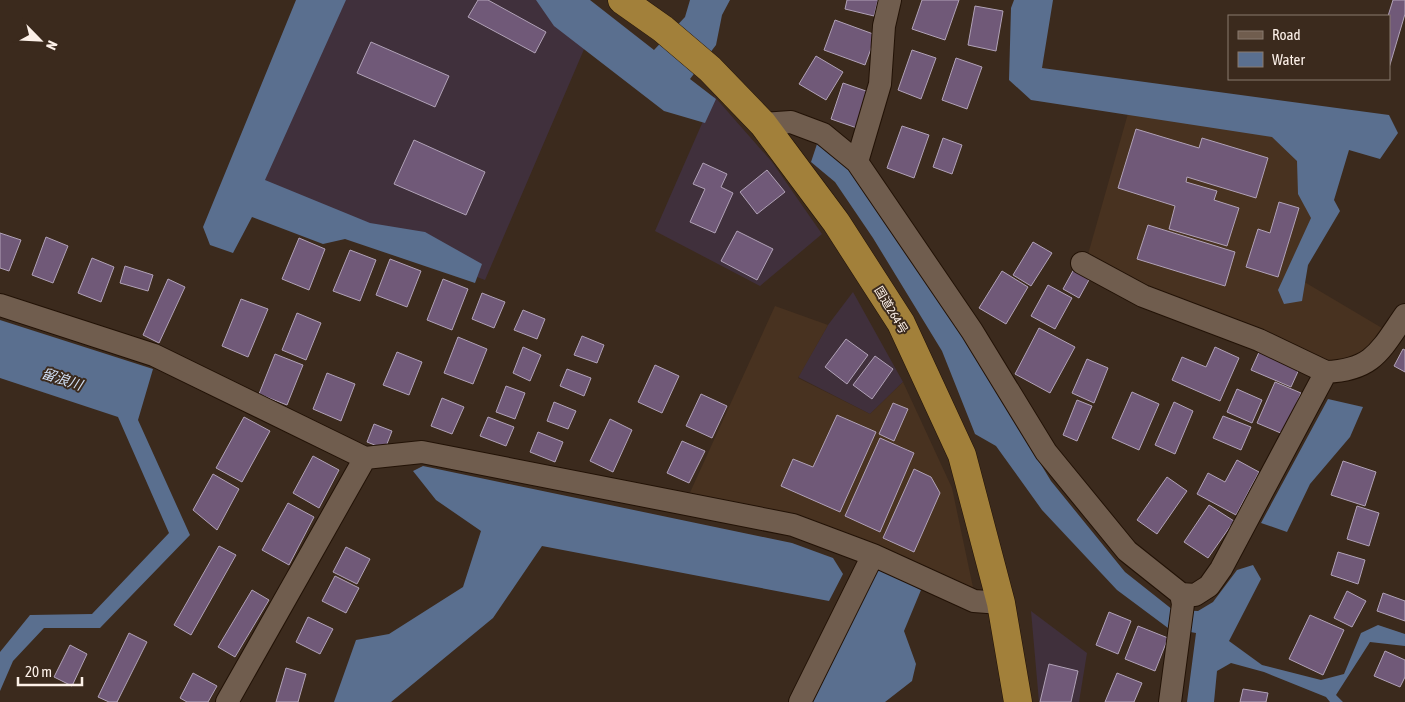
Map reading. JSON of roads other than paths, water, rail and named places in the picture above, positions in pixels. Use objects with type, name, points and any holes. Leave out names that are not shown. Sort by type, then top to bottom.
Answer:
[{"type":"highway","name":"国道264号","points":[[622,0],[663,29],[710,68],[763,124],[836,222],[900,323],[962,455],[1001,603],[1018,702]]},
{"type":"street","points":[[857,162],[880,84],[884,26],[890,0]]},
{"type":"street","points":[[763,124],[791,122],[823,134],[857,162],[972,331],[1046,452],[1127,551],[1182,599]]},
{"type":"street","points":[[1082,263],[1143,296],[1259,340],[1326,372],[1346,371],[1366,364],[1387,341],[1405,315]]},
{"type":"street","points":[[0,304],[154,355],[365,458],[422,452],[793,525],[872,555],[974,601],[1001,603]]},
{"type":"street","points":[[1182,599],[1195,595],[1209,586],[1221,570],[1326,372]]},
{"type":"street","points":[[227,702],[365,458]]},
{"type":"street","points":[[800,702],[872,555]]},
{"type":"street","points":[[1170,702],[1182,599]]},
{"type":"water","points":[[296,0],[346,0],[265,180],[370,223],[425,232],[482,264],[475,283],[345,239],[323,244],[252,217],[233,253],[210,245],[203,227]]},
{"type":"water","points":[[536,0],[590,0],[654,50],[685,17],[690,0],[730,0],[722,15],[716,45],[690,79],[716,99],[705,123],[664,111],[554,26]]},
{"type":"water","points":[[1014,0],[1053,0],[1042,68],[1389,115],[1398,133],[1380,159],[1349,150],[1334,200],[1340,211],[1308,265],[1302,301],[1284,304],[1278,290],[1311,218],[1298,194],[1297,161],[1272,137],[1031,100],[1009,80],[1011,8]]},
{"type":"water","points":[[817,144],[852,172],[970,347],[1051,481],[1125,572],[1173,610],[1198,611],[1213,602],[1237,570],[1253,565],[1261,579],[1229,641],[1262,665],[1321,680],[1344,674],[1361,633],[1378,625],[1405,634],[1405,646],[1370,642],[1336,695],[1343,702],[1330,702],[1326,697],[1264,672],[1231,663],[1217,671],[1214,702],[1187,702],[1196,633],[1168,628],[1117,590],[1042,510],[996,446],[975,434],[942,351],[873,238],[835,182],[811,162]]},
{"type":"water","name":"留浪川","points":[[0,320],[153,369],[138,420],[190,535],[100,628],[44,628],[13,661],[0,691],[0,652],[30,615],[92,614],[169,533],[118,417],[0,378]]},
{"type":"water","points":[[1328,399],[1363,407],[1350,437],[1310,484],[1287,532],[1261,523]]},
{"type":"water","points":[[423,466],[792,543],[833,558],[843,574],[829,601],[542,546],[493,618],[391,702],[334,702],[356,640],[389,634],[463,587],[481,531],[436,500],[413,471]]},
{"type":"water","points":[[881,569],[921,590],[904,631],[916,664],[912,681],[885,702],[812,702],[871,573]]}]
